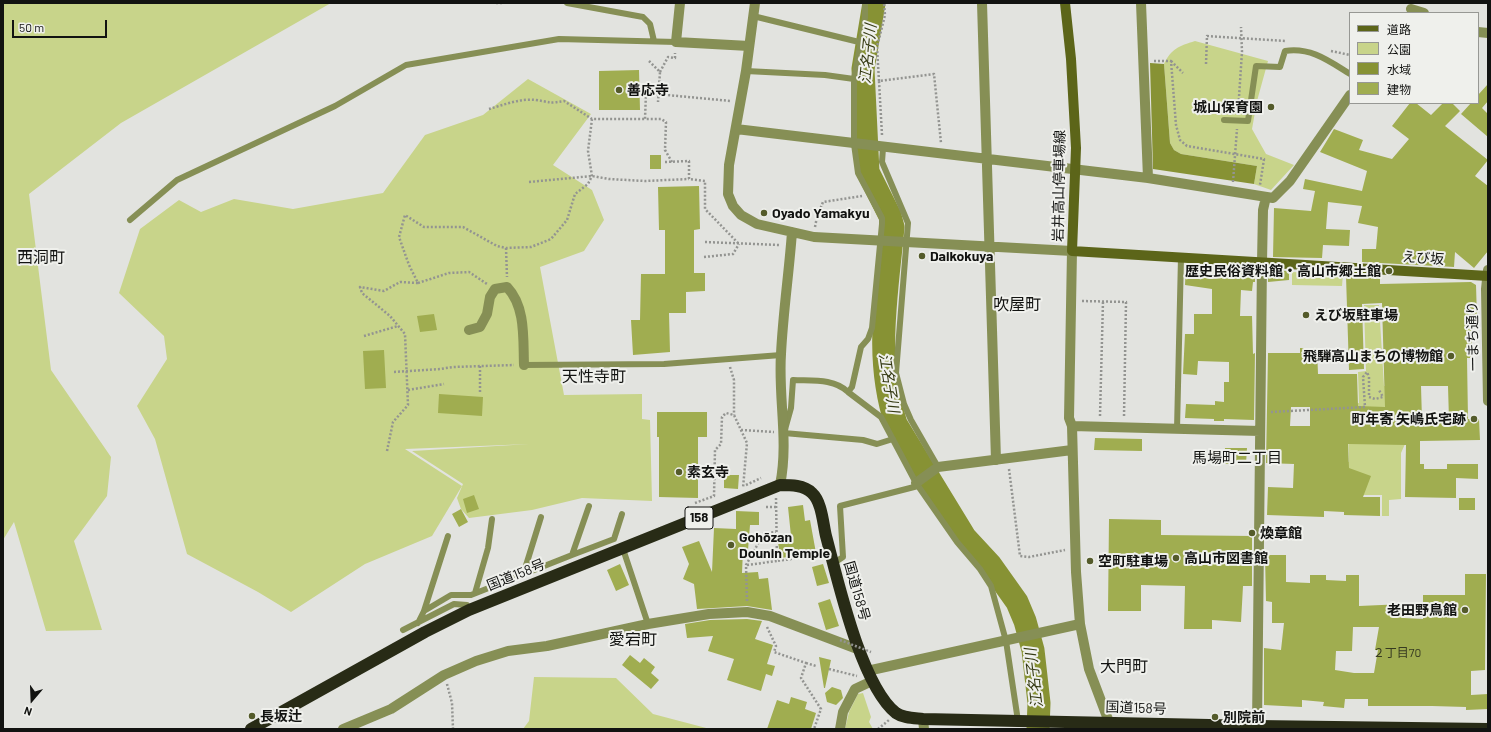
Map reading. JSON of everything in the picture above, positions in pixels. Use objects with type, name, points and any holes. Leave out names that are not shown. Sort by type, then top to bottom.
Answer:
[{"type":"highway","name":"国道158号","points":[[251,729],[426,632],[469,610],[778,486],[798,486],[813,494],[817,500],[832,558],[865,651],[870,677],[878,691],[897,714],[924,724],[1026,723],[1047,720],[1110,722],[1126,726],[1488,729]]},
{"type":"main road","name":"岩井高山停車場線","points":[[1065,3],[1074,94],[1076,169],[1072,251],[1262,262]]},
{"type":"main road","name":"えび坂","points":[[1262,262],[1487,274]]},
{"type":"street","points":[[680,3],[676,42],[749,46]]},
{"type":"street","points":[[755,3],[746,71],[729,172],[728,194],[733,206],[741,215],[757,224],[814,237],[1072,251],[1070,418],[1072,426],[1075,548],[1080,624],[1089,669],[1110,722]]},
{"type":"street","points":[[982,3],[996,460]]},
{"type":"street","points":[[1141,3],[1148,178]]},
{"type":"street","points":[[1411,8],[1421,12]]},
{"type":"street","points":[[736,129],[986,160],[1148,178],[1273,198],[1290,181],[1349,96]]},
{"type":"street","points":[[1257,726],[1262,196]]},
{"type":"street","points":[[778,486],[783,470],[784,433],[781,355],[792,232]]},
{"type":"street","name":"一まち通り","points":[[1487,274],[1488,401]]},
{"type":"street","points":[[469,330],[480,327],[487,314],[490,297],[494,289],[507,287],[515,295],[523,326],[524,365]]},
{"type":"street","points":[[1072,426],[1260,431]]},
{"type":"street","points":[[919,482],[936,468],[1072,450]]},
{"type":"street","points":[[343,729],[392,709],[444,675],[476,661],[508,651],[547,646],[648,624],[709,614],[747,612],[770,616],[865,651]]},
{"type":"street","points":[[840,729],[843,712],[855,689],[870,677],[1006,641],[1080,624]]},
{"type":"lane","points":[[567,3],[643,17],[650,24],[654,41]]},
{"type":"lane","points":[[848,392],[852,387],[861,347],[868,339],[872,328],[884,240],[882,218],[868,195],[858,173],[855,144],[854,79],[866,3]]},
{"type":"lane","points":[[753,16],[859,42]]},
{"type":"lane","points":[[130,220],[177,180],[335,106],[406,65],[559,39],[676,42]]},
{"type":"lane","points":[[1224,120],[1248,121],[1256,66],[1280,67],[1285,51],[1299,49],[1326,59],[1349,73]]},
{"type":"lane","points":[[746,71],[825,75],[854,79]]},
{"type":"lane","points":[[879,147],[882,162],[908,222],[905,241],[896,373],[904,404],[936,468]]},
{"type":"lane","points":[[1177,429],[1181,257]]},
{"type":"lane","points":[[524,365],[664,364],[781,355]]},
{"type":"lane","points":[[892,439],[877,444],[863,440],[784,433],[791,408],[793,380],[829,382],[842,386],[881,417],[892,439],[957,542],[980,569],[991,586],[1026,723]]},
{"type":"lane","points":[[832,558],[843,557],[840,506],[919,482]]},
{"type":"lane","points":[[572,555],[589,506]]},
{"type":"lane","points":[[424,611],[451,595],[471,595],[614,539],[622,514]]},
{"type":"lane","points":[[523,575],[541,517]]},
{"type":"lane","points":[[475,593],[488,548],[492,519]]},
{"type":"lane","points":[[418,623],[424,611],[448,536]]},
{"type":"lane","points":[[623,549],[648,624]]},
{"type":"lane","points":[[403,630],[454,604],[466,605],[469,610]]},
{"type":"path","points":[[496,3],[502,3]]},
{"type":"path","points":[[879,147],[879,81],[877,47],[885,15],[884,3]]},
{"type":"path","points":[[1238,120],[1242,38],[1241,27]]},
{"type":"path","points":[[1206,64],[1207,36],[1242,38]]},
{"type":"path","points":[[658,102],[660,72],[668,57]]},
{"type":"path","points":[[1144,60],[1171,61],[1183,73]]},
{"type":"path","points":[[1171,61],[1176,125],[1180,140],[1187,146],[1264,159],[1262,196]]},
{"type":"path","points":[[649,62],[660,72]]},
{"type":"path","points":[[879,81],[934,74],[941,143],[937,154]]},
{"type":"path","points":[[645,119],[646,93],[741,102]]},
{"type":"path","points":[[489,109],[515,102],[536,100],[550,104],[564,101],[592,119],[660,119],[666,122],[665,150],[672,162]]},
{"type":"path","points":[[418,283],[409,265],[399,237],[405,215],[424,227],[462,228],[497,246],[506,248],[531,247],[551,239],[567,220],[575,194],[588,184],[592,176],[588,151],[592,119]]},
{"type":"path","points":[[1232,192],[1237,127]]},
{"type":"path","points":[[665,162],[689,161],[689,179]]},
{"type":"path","points":[[529,182],[592,176],[609,180],[705,180],[705,208],[739,244]]},
{"type":"path","points":[[814,237],[816,218],[823,202],[868,195]]},
{"type":"path","points":[[705,242],[791,246]]},
{"type":"path","points":[[704,258],[733,254],[739,244]]},
{"type":"path","points":[[506,248],[507,287]]},
{"type":"path","points":[[387,451],[393,422],[408,405],[408,372],[405,334],[390,316],[362,293],[360,287],[384,291],[400,282],[418,283],[449,273],[469,272],[494,289]]},
{"type":"path","points":[[1071,301],[1126,302],[1123,427]]},
{"type":"path","points":[[1100,426],[1103,301]]},
{"type":"path","points":[[364,336],[398,326]]},
{"type":"path","points":[[728,359],[734,380],[734,415],[747,443],[743,500]]},
{"type":"path","points":[[480,366],[480,392]]},
{"type":"path","points":[[394,372],[454,367],[505,366]]},
{"type":"path","points":[[1261,412],[1365,407],[1363,377],[1366,372],[1369,377],[1369,397],[1375,399],[1383,397],[1379,390]]},
{"type":"path","points":[[408,390],[444,384]]},
{"type":"path","points":[[695,503],[714,496],[714,450],[721,444],[722,417],[726,413],[734,415]]},
{"type":"path","points":[[741,430],[784,433]]},
{"type":"path","points":[[1008,458],[1020,556],[1029,557],[1075,548]]},
{"type":"path","points":[[777,561],[776,507],[778,486]]},
{"type":"path","points":[[766,507],[776,507]]},
{"type":"path","points":[[747,612],[746,565],[764,533],[776,532]]},
{"type":"path","points":[[746,565],[777,561],[832,558]]},
{"type":"path","points":[[770,616],[766,626],[776,646],[774,652],[816,666]]},
{"type":"path","points":[[840,640],[865,651]]},
{"type":"path","points":[[806,663],[801,678],[821,709],[814,729]]},
{"type":"path","points":[[829,669],[870,677]]},
{"type":"path","points":[[444,675],[452,703],[453,729]]},
{"type":"green space","points":[[3,3],[331,3],[121,123],[29,194],[51,370],[111,457],[107,496],[74,541],[102,630],[46,631],[14,522],[3,540]]},
{"type":"green space","points":[[1195,41],[1268,61],[1257,101],[1252,129],[1266,154],[1294,165],[1271,190],[1254,184],[1257,166],[1181,154],[1174,150],[1170,143],[1164,64],[1173,51]]},
{"type":"green space","points":[[528,79],[591,114],[553,165],[592,190],[604,220],[584,251],[540,267],[564,395],[642,394],[642,419],[650,420],[652,501],[582,498],[532,510],[469,518],[461,509],[457,498],[463,484],[412,451],[530,444],[405,449],[462,486],[432,536],[365,564],[291,612],[258,592],[187,554],[155,439],[137,406],[167,359],[164,336],[119,293],[140,229],[179,200],[201,212],[234,199],[293,209],[383,193],[425,135],[483,115]]},
{"type":"green space","points":[[1292,272],[1343,274],[1342,286],[1292,285]]},
{"type":"green space","points":[[1364,305],[1379,305],[1384,386],[1403,386],[1405,444],[1401,453],[1401,499],[1389,500],[1389,516],[1382,516],[1382,495],[1325,495],[1339,462],[1349,462],[1347,404],[1359,403],[1358,372],[1366,371]]},
{"type":"green space","points":[[534,677],[616,678],[653,714],[710,729],[523,729],[529,721]]},
{"type":"green space","points":[[863,693],[871,717],[869,722],[873,729],[845,729],[849,712],[858,694]]},
{"type":"water","points":[[1150,63],[1164,64],[1170,143],[1174,150],[1181,154],[1257,166],[1254,184],[1153,169]]},
{"type":"building","name":"善応寺","points":[[639,70],[640,110],[599,110],[599,71]]},
{"type":"building","points":[[1488,84],[1488,101],[1482,108],[1488,114],[1488,137],[1461,114],[1470,104],[1479,104],[1479,94]]},
{"type":"building","points":[[1409,104],[1417,104],[1431,115],[1442,104],[1453,104],[1460,111],[1445,126],[1488,160],[1475,176],[1488,186],[1488,251],[1474,268],[1455,252],[1454,267],[1362,262],[1362,249],[1376,249],[1378,227],[1358,223],[1362,206],[1328,202],[1326,229],[1350,230],[1349,246],[1323,245],[1322,258],[1273,257],[1274,208],[1311,211],[1315,191],[1303,189],[1305,179],[1362,191],[1367,171],[1320,152],[1334,129],[1363,140],[1359,150],[1392,159],[1409,139],[1392,126]]},
{"type":"building","points":[[650,155],[661,155],[661,169],[650,169]]},
{"type":"building","points":[[699,186],[700,229],[694,230],[694,273],[705,273],[705,291],[686,292],[686,313],[669,313],[670,352],[633,355],[631,320],[640,320],[641,274],[665,274],[665,230],[659,230],[658,187]]},
{"type":"building","points":[[1186,264],[1255,270],[1255,282],[1253,282],[1252,291],[1241,290],[1240,316],[1252,316],[1253,354],[1255,353],[1254,420],[1224,419],[1224,421],[1214,421],[1214,419],[1185,418],[1186,404],[1215,405],[1215,401],[1224,402],[1224,382],[1229,382],[1229,362],[1198,361],[1197,375],[1183,374],[1185,334],[1194,334],[1194,314],[1212,314],[1212,289],[1185,285]]},
{"type":"building","points":[[1268,270],[1289,271],[1289,280],[1268,282]]},
{"type":"building","points":[[1346,276],[1380,276],[1380,284],[1471,282],[1476,285],[1477,318],[1471,318],[1472,358],[1467,358],[1468,419],[1479,419],[1480,440],[1420,441],[1420,464],[1424,464],[1424,469],[1447,469],[1447,464],[1478,464],[1478,479],[1456,478],[1456,498],[1405,497],[1406,445],[1348,444],[1349,468],[1371,476],[1363,497],[1380,497],[1380,516],[1344,515],[1344,512],[1324,511],[1324,517],[1267,515],[1268,487],[1293,488],[1294,464],[1266,463],[1268,353],[1300,353],[1300,348],[1317,348],[1318,374],[1357,374],[1358,406],[1385,407],[1382,303],[1362,304],[1364,369],[1349,370]],"holes":[[[1421,386],[1448,386],[1449,420],[1422,420]],[[1291,407],[1310,407],[1310,426],[1290,426]]]},
{"type":"building","points":[[434,314],[437,330],[420,332],[417,316]]},
{"type":"building","points":[[384,350],[386,388],[365,389],[363,351]]},
{"type":"building","points":[[439,394],[483,397],[482,416],[438,413]]},
{"type":"building","name":"素玄寺","points":[[657,412],[707,412],[707,437],[698,437],[698,498],[659,497],[659,437],[657,437]]},
{"type":"building","points":[[1095,438],[1142,439],[1142,451],[1094,450]]},
{"type":"building","points":[[1225,448],[1247,448],[1246,464],[1224,464]]},
{"type":"building","points":[[724,475],[739,475],[738,489],[724,488]]},
{"type":"building","points":[[474,495],[479,509],[467,513],[463,499]]},
{"type":"building","points":[[1459,498],[1475,498],[1475,510],[1459,510]]},
{"type":"building","points":[[803,505],[805,521],[810,520],[816,553],[781,558],[777,538],[791,536],[788,507]]},
{"type":"building","points":[[461,509],[468,522],[459,527],[452,514]]},
{"type":"building","points":[[736,511],[759,512],[759,525],[750,525],[748,550],[743,550],[742,573],[758,572],[759,579],[768,578],[772,610],[747,606],[697,609],[694,584],[683,579],[689,564],[682,547],[699,541],[712,572],[714,528],[736,529]]},
{"type":"building","points":[[1109,519],[1161,520],[1161,535],[1252,536],[1252,586],[1243,586],[1241,622],[1212,620],[1212,629],[1184,629],[1185,586],[1141,585],[1141,611],[1108,611]]},
{"type":"building","points":[[1265,555],[1286,555],[1286,582],[1310,583],[1310,575],[1326,575],[1326,580],[1346,581],[1346,575],[1359,575],[1359,606],[1404,604],[1404,618],[1423,619],[1423,595],[1465,595],[1465,574],[1486,574],[1485,670],[1471,671],[1471,695],[1488,694],[1488,709],[1466,710],[1466,707],[1432,706],[1368,706],[1368,699],[1345,699],[1344,708],[1323,706],[1324,702],[1302,700],[1302,707],[1264,705],[1264,648],[1281,650],[1284,623],[1272,623],[1272,602],[1266,601]],"holes":[[[1353,627],[1379,627],[1375,650],[1378,650],[1374,673],[1354,673],[1335,670],[1336,651],[1352,651]]]},
{"type":"building","points":[[620,564],[629,585],[616,591],[607,570]]},
{"type":"building","points":[[823,564],[829,583],[817,586],[812,567]]},
{"type":"building","points":[[830,599],[839,626],[826,630],[818,603]]},
{"type":"building","points":[[747,619],[762,621],[755,639],[773,645],[767,664],[775,666],[772,676],[766,674],[761,691],[727,680],[734,659],[708,651],[713,636],[687,638],[685,624],[710,620]]},
{"type":"building","points":[[630,655],[640,663],[644,658],[655,667],[651,673],[659,680],[651,689],[622,665]]},
{"type":"building","points":[[819,657],[831,660],[825,688],[824,688]]},
{"type":"building","points":[[832,687],[841,690],[843,698],[836,705],[827,702],[825,693]]},
{"type":"building","points":[[791,697],[807,702],[805,709],[816,713],[811,729],[767,729],[777,700],[789,704]]},
{"type":"waterway","name":"江名子川","points":[[874,3],[863,69],[868,172],[890,216],[893,227],[884,326],[885,375],[889,399],[896,424],[965,537],[990,564],[1017,602],[1025,621],[1033,650],[1039,703],[1038,729]]},
{"type":"place","name":"善応寺","points":[[619,90]]},
{"type":"place","name":"城山保育園","points":[[1271,107]]},
{"type":"place","name":"Oyado Yamakyu","points":[[764,213]]},
{"type":"place","name":"Daikokuya","points":[[922,256]]},
{"type":"place","name":"歴史民俗資料館・高山市郷土館","points":[[1389,271]]},
{"type":"place","name":"えび坂駐車場","points":[[1306,315]]},
{"type":"place","name":"飛騨高山まちの博物館","points":[[1451,356]]},
{"type":"place","name":"町年寄 矢嶋氏宅跡","points":[[1474,419]]},
{"type":"place","name":"素玄寺","points":[[679,472]]},
{"type":"place","name":"煥章館","points":[[1252,533]]},
{"type":"place","name":"Gohōzan Dounin Temple","points":[[731,545]]},
{"type":"place","name":"高山市図書館","points":[[1176,558]]},
{"type":"place","name":"空町駐車場","points":[[1090,561]]},
{"type":"place","name":"老田野鳥館","points":[[1465,610]]},
{"type":"place","name":"長坂辻","points":[[252,716]]},
{"type":"place","name":"別院前","points":[[1215,717]]},
{"type":"district","name":"西洞町","points":[[41,258]]},
{"type":"district","name":"吹屋町","points":[[1017,305]]},
{"type":"district","name":"天性寺町","points":[[594,377]]},
{"type":"district","name":"馬場町二丁目","points":[[1237,458]]},
{"type":"district","name":"愛宕町","points":[[633,640]]},
{"type":"district","name":"大門町","points":[[1124,667]]}]
